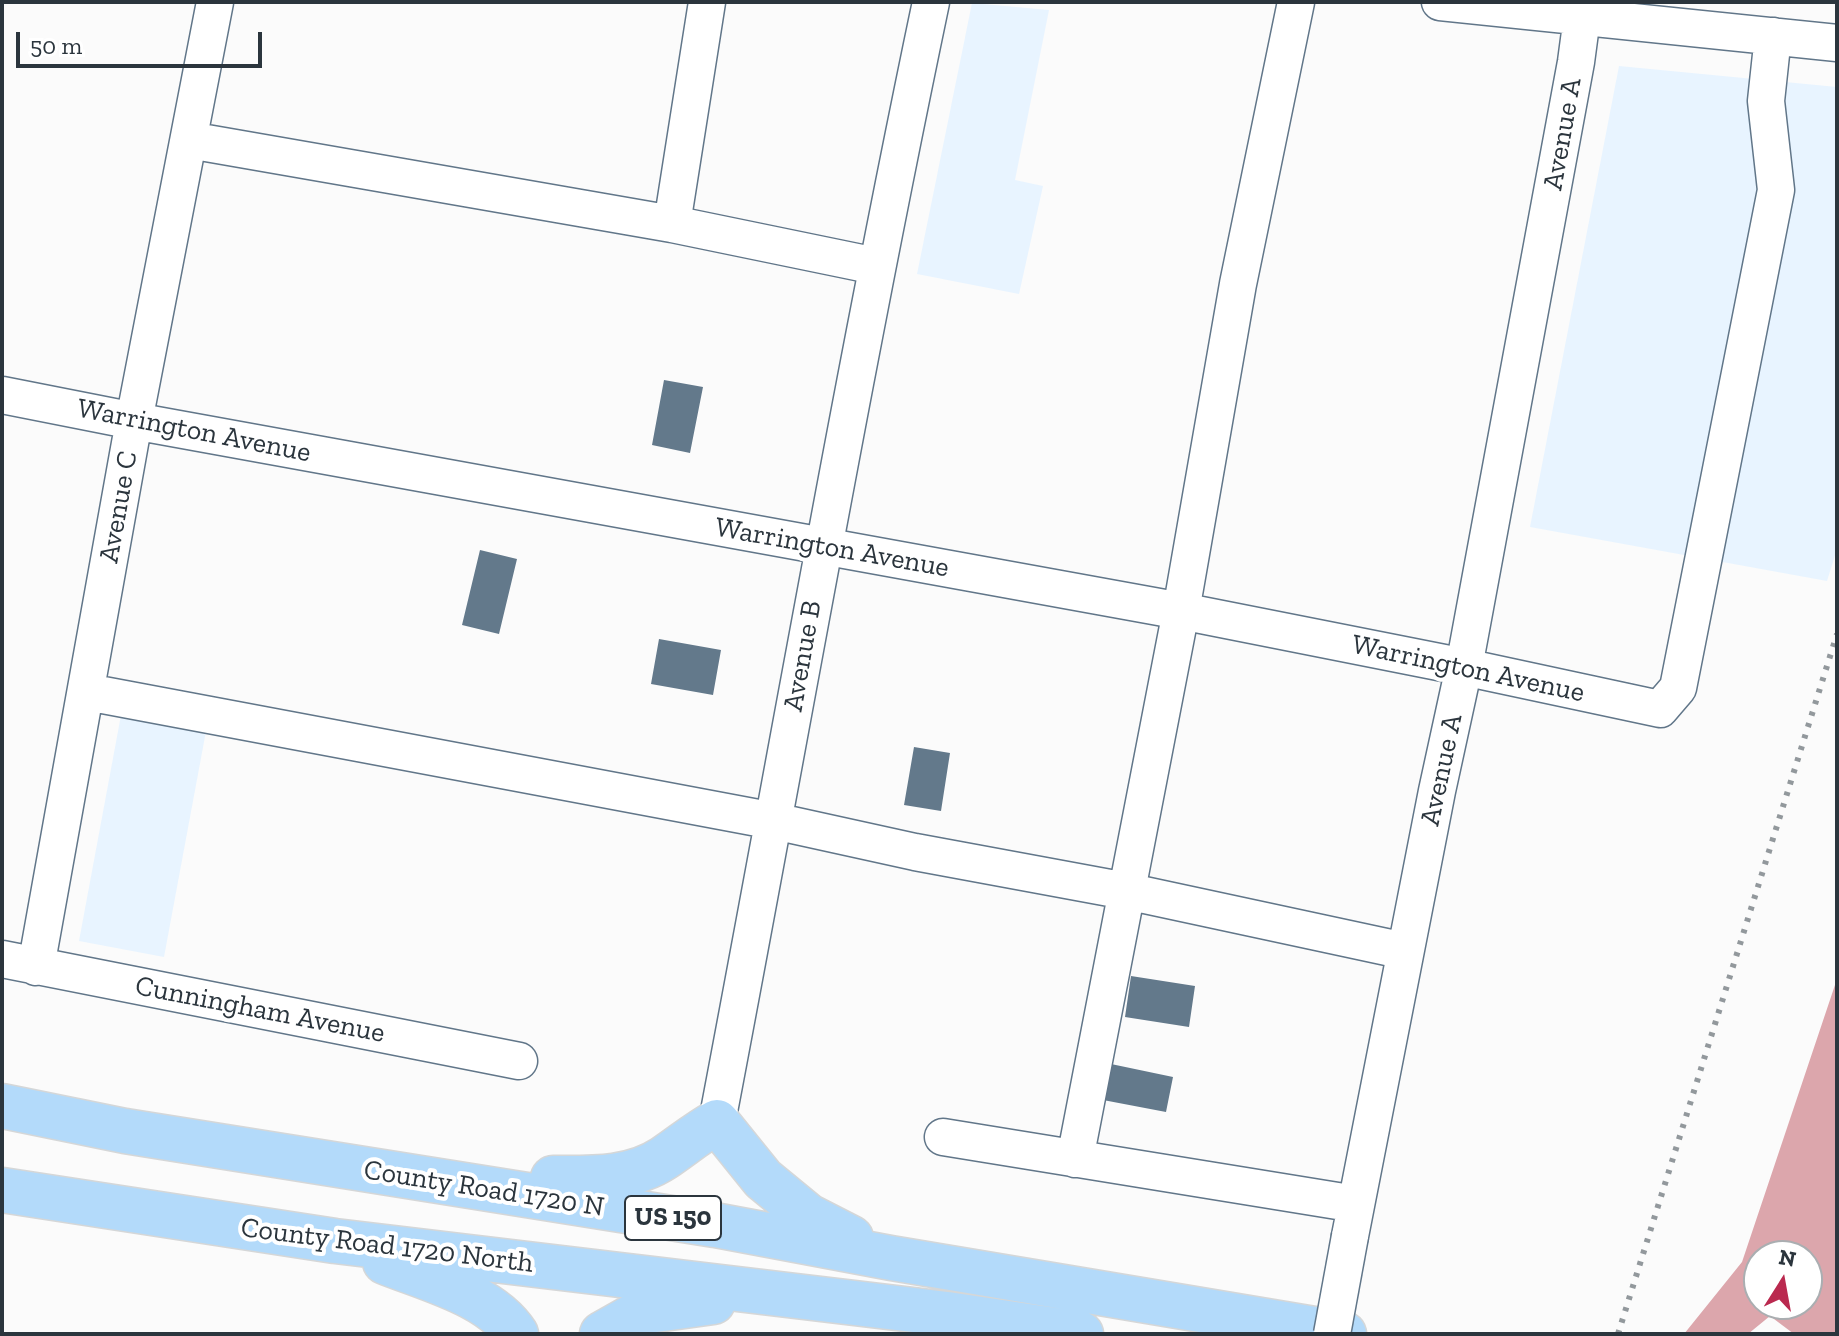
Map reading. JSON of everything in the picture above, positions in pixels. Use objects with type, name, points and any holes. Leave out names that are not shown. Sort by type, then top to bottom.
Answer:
[{"type":"main road","name":"County Road 1720 N","points":[[2,1106],[125,1131],[715,1225],[891,1258],[1344,1334]]},
{"type":"main road","points":[[414,1178],[612,1178],[661,1160],[691,1136],[717,1122],[763,1179],[808,1216],[891,1258]]},
{"type":"main road","name":"County Road 1720 North","points":[[2,1190],[335,1241],[773,1293]]},
{"type":"main road","points":[[335,1241],[483,1303],[507,1319],[516,1334]]},
{"type":"main road","points":[[602,1334],[641,1312],[773,1293]]},
{"type":"main road","name":"US 150","points":[[773,1293],[1081,1334]]},
{"type":"street","name":"Avenue C","points":[[19,963],[87,692],[134,421],[215,2]]},
{"type":"street","points":[[672,224],[707,2]]},
{"type":"street","name":"Avenue B","points":[[717,1122],[822,547],[931,2]]},
{"type":"street","points":[[1075,1159],[1181,611],[1238,284],[1296,2]]},
{"type":"street","points":[[1440,2],[1837,43]]},
{"type":"street","name":"Avenue A","points":[[1332,1334],[1405,951],[1464,667],[1582,17]]},
{"type":"street","name":"Warrington Avenue","points":[[2,395],[1181,611],[1660,709],[1678,688],[1776,190],[1766,101],[1773,36]]},
{"type":"street","points":[[189,140],[672,224],[876,266]]},
{"type":"street","points":[[87,692],[774,821],[915,852],[1126,891],[1405,951]]},
{"type":"street","name":"Cunningham Avenue","points":[[19,963],[519,1061]]},
{"type":"street","points":[[943,1137],[1075,1159],[1353,1220]]},
{"type":"shaded area","points":[[972,3],[1049,10],[1015,180],[1043,186],[1019,294],[917,274]]},
{"type":"shaded area","points":[[1619,66],[1837,87],[1837,549],[1827,581],[1530,527]]},
{"type":"shaded area","points":[[124,699],[209,715],[164,957],[79,941]]},
{"type":"shaded area","points":[[1837,979],[1837,1334],[1794,1334],[1775,1320],[1823,1320],[1823,1240],[1749,1240]]},
{"type":"shaded area","points":[[1743,1259],[1743,1320],[1765,1320],[1748,1334],[1684,1334]]},
{"type":"building","points":[[664,380],[703,387],[690,453],[652,445]]},
{"type":"building","points":[[480,550],[517,559],[499,634],[462,625]]},
{"type":"building","points":[[659,639],[721,650],[713,695],[651,684]]},
{"type":"building","points":[[914,747],[950,753],[941,811],[904,805]]},
{"type":"building","points":[[1131,976],[1195,986],[1189,1027],[1125,1017]]},
{"type":"building","points":[[1111,1064],[1173,1077],[1166,1112],[1103,1100]]},
{"type":"railway","points":[[1618,1334],[1837,634]]}]
